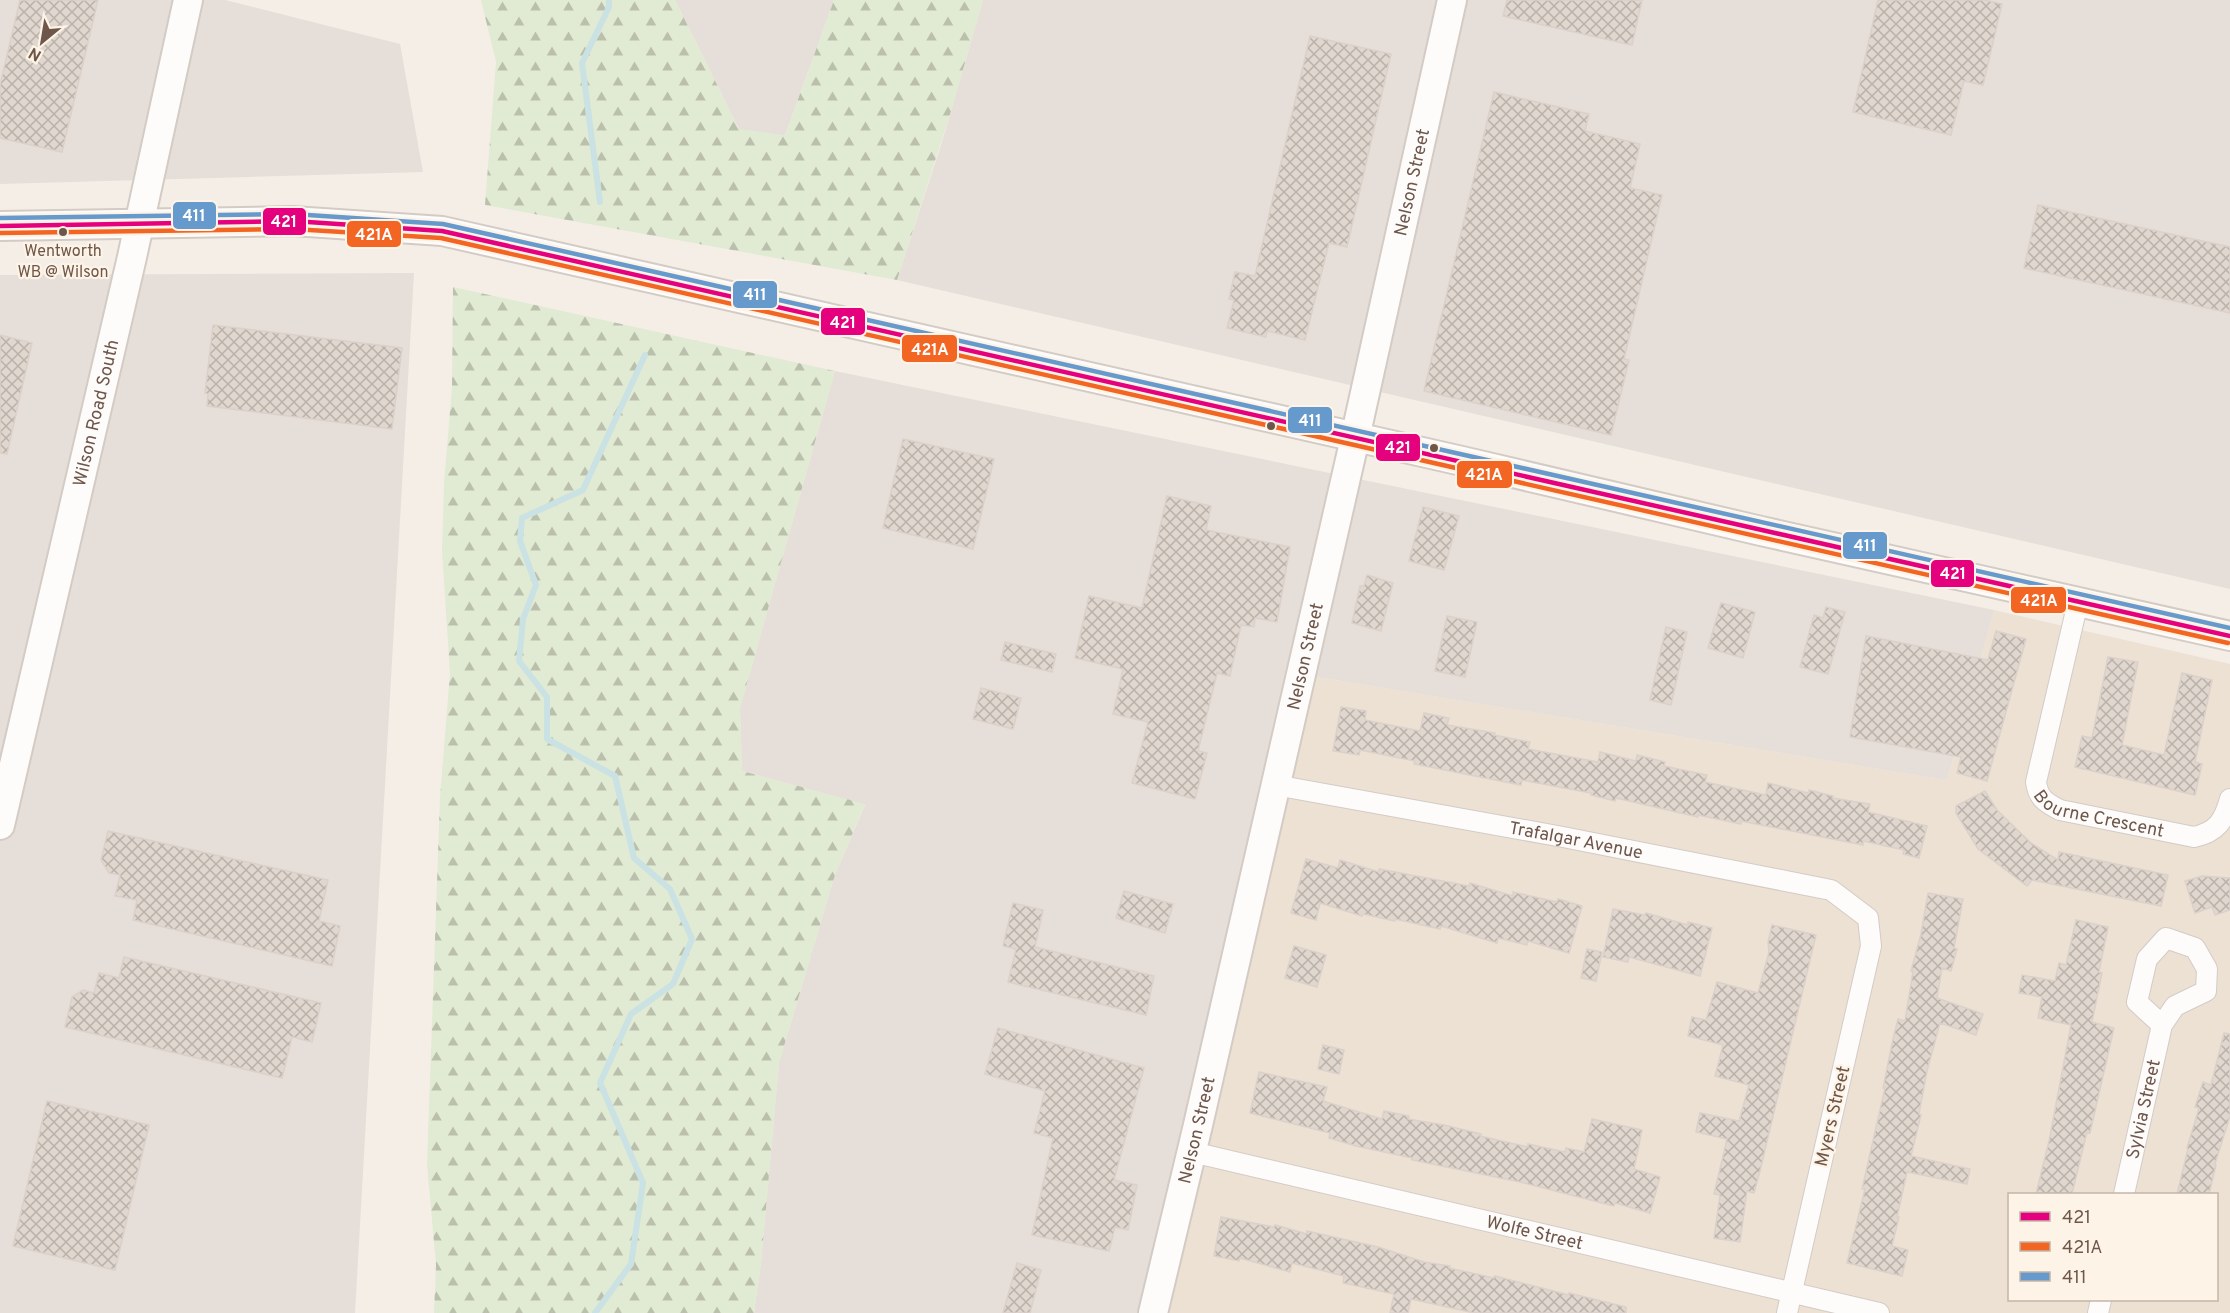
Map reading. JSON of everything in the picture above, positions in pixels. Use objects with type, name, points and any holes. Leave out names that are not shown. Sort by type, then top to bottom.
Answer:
[{"type":"main road","name":"Wilson Road South","points":[[0,825],[188,0]]},
{"type":"main road","name":"Nelson Street","points":[[1153,1313],[1355,438],[1452,0]]},
{"type":"main road","points":[[0,226],[293,221],[442,231],[1355,438],[1462,460],[1761,531],[2230,636]]},
{"type":"street","name":"Bourne Crescent","points":[[2078,602],[2036,782],[2037,792],[2045,802],[2060,810],[2194,837],[2217,828],[2224,818],[2230,799]]},
{"type":"street","name":"Trafalgar Avenue","points":[[1275,785],[1563,837],[1831,890],[1868,918]]},
{"type":"street","name":"Myers Street","points":[[1787,1313],[1871,946],[1868,918]]},
{"type":"street","name":"Sylvia Street","points":[[2124,1193],[2162,1025]]},
{"type":"street","name":"Wolfe Street","points":[[1192,1152],[1879,1313]]},
{"type":"shaded area","points":[[0,0],[225,0],[400,44],[423,172],[0,184]]},
{"type":"shaded area","points":[[675,0],[834,0],[785,135],[760,136],[739,129]]},
{"type":"shaded area","points":[[983,0],[2230,0],[2230,589],[897,280],[942,142]]},
{"type":"shaded area","points":[[414,273],[355,1313],[0,1313],[0,275]]},
{"type":"shaded area","points":[[835,371],[1994,610],[1947,780],[1299,674],[1143,1313],[754,1313],[761,1263],[779,1063],[835,875],[865,805],[742,771],[740,708]]},
{"type":"shaded area","points":[[1994,610],[2230,664],[2230,1313],[1146,1313],[1299,674],[1947,780]]},
{"type":"green space","points":[[481,0],[675,0],[739,129],[785,135],[834,0],[983,0],[951,111],[897,280],[485,205],[496,62]]},
{"type":"green space","points":[[453,287],[835,371],[740,708],[742,771],[865,804],[835,875],[779,1063],[761,1263],[754,1313],[434,1313],[436,1265],[427,1164],[440,798],[450,673],[442,551],[444,483],[452,387]]},
{"type":"building","points":[[20,0],[98,0],[62,152],[0,138],[0,85]]},
{"type":"building","points":[[1507,0],[1642,0],[1632,45],[1503,16]]},
{"type":"building","points":[[1878,0],[1985,0],[2002,4],[1983,85],[1964,81],[1951,135],[1853,112]]},
{"type":"building","points":[[1310,36],[1391,54],[1347,247],[1329,243],[1305,340],[1267,331],[1266,337],[1227,328],[1234,300],[1229,299],[1235,272],[1255,276]]},
{"type":"building","points":[[1494,92],[1589,114],[1585,131],[1640,144],[1630,188],[1662,195],[1624,359],[1629,360],[1611,435],[1424,391]]},
{"type":"building","points":[[2038,205],[2230,247],[2230,313],[2024,268]]},
{"type":"building","points":[[213,325],[402,348],[392,429],[207,406],[208,394],[205,393]]},
{"type":"building","points":[[0,335],[32,343],[7,454],[0,453]]},
{"type":"building","points":[[903,439],[994,459],[973,549],[883,528]]},
{"type":"building","points":[[1167,496],[1211,506],[1206,530],[1290,547],[1277,622],[1255,618],[1254,627],[1241,625],[1230,676],[1217,673],[1198,751],[1207,753],[1195,799],[1132,783],[1148,722],[1113,714],[1123,669],[1075,658],[1089,596],[1142,608]]},
{"type":"building","points":[[1423,507],[1459,516],[1444,570],[1409,561]]},
{"type":"building","points":[[1367,575],[1393,583],[1381,631],[1352,623],[1360,586],[1364,586]]},
{"type":"building","points":[[1721,603],[1755,612],[1743,658],[1708,648]]},
{"type":"building","points":[[1826,607],[1845,612],[1828,674],[1800,667],[1814,615],[1823,618]]},
{"type":"building","points":[[1447,616],[1477,622],[1465,677],[1435,671]]},
{"type":"building","points":[[1666,627],[1687,632],[1671,705],[1650,700]]},
{"type":"building","points":[[1996,631],[2026,639],[1987,781],[1957,773],[1961,757],[1850,737],[1866,636],[1988,660]]},
{"type":"building","points":[[1005,642],[1056,654],[1052,672],[1001,660]]},
{"type":"building","points":[[2108,657],[2138,662],[2122,745],[2164,755],[2182,673],[2212,680],[2195,762],[2202,764],[2195,795],[2075,767],[2082,736],[2092,738]]},
{"type":"building","points":[[981,688],[1021,698],[1013,729],[973,719]]},
{"type":"building","points":[[1341,707],[1366,711],[1365,720],[1420,731],[1424,713],[1449,718],[1447,725],[1530,742],[1528,749],[1598,762],[1600,752],[1636,761],[1637,755],[1665,762],[1664,766],[1707,775],[1705,782],[1766,795],[1768,783],[1808,793],[1809,790],[1833,796],[1833,798],[1870,804],[1868,812],[1927,826],[1919,858],[1903,854],[1904,850],[1863,841],[1863,845],[1741,821],[1741,824],[1698,815],[1698,817],[1522,780],[1521,785],[1414,764],[1415,761],[1360,750],[1359,755],[1333,751]]},
{"type":"building","points":[[1985,791],[1997,810],[2031,843],[2058,860],[2059,852],[2168,875],[2161,906],[2032,880],[2027,886],[1978,849],[1956,813],[1956,806]]},
{"type":"building","points":[[108,831],[328,880],[319,921],[340,926],[332,966],[133,920],[137,900],[115,896],[120,875],[109,873],[101,860]]},
{"type":"building","points":[[1306,859],[1338,868],[1340,860],[1379,872],[1379,869],[1469,886],[1470,883],[1513,896],[1513,892],[1557,902],[1558,899],[1582,906],[1569,953],[1528,941],[1527,945],[1498,938],[1497,943],[1441,926],[1440,929],[1395,919],[1395,921],[1363,914],[1362,916],[1320,903],[1316,920],[1291,913]]},
{"type":"building","points":[[2202,876],[2230,878],[2230,910],[2215,915],[2212,907],[2195,913],[2185,881]]},
{"type":"building","points":[[1124,891],[1173,904],[1165,933],[1116,918]]},
{"type":"building","points":[[1928,893],[1963,899],[1954,948],[1957,949],[1951,971],[1942,968],[1937,998],[1983,1014],[1976,1035],[1940,1023],[1927,1071],[1919,1114],[1921,1115],[1911,1156],[1970,1169],[1967,1184],[1907,1172],[1892,1246],[1908,1250],[1902,1276],[1847,1263],[1865,1189],[1862,1189],[1885,1088],[1883,1088],[1893,1039],[1898,1019],[1905,1021],[1913,971],[1911,971],[1921,934]]},
{"type":"building","points":[[1013,903],[1043,910],[1035,947],[1154,976],[1146,1015],[1008,982],[1016,949],[1003,946]]},
{"type":"building","points":[[1613,909],[1645,915],[1646,913],[1688,925],[1688,922],[1712,928],[1700,976],[1629,957],[1628,962],[1603,957]]},
{"type":"building","points":[[2076,920],[2108,927],[2092,1022],[2114,1028],[2090,1133],[2087,1132],[2072,1193],[2036,1193],[2049,1141],[2071,1025],[2038,1018],[2042,997],[2019,993],[2022,975],[2055,981],[2059,963],[2066,965]]},
{"type":"building","points":[[1772,925],[1816,935],[1760,1171],[1754,1193],[1747,1191],[1740,1242],[1714,1238],[1720,1195],[1714,1194],[1727,1139],[1696,1132],[1700,1113],[1739,1121],[1749,1085],[1715,1076],[1723,1045],[1688,1036],[1692,1017],[1706,1020],[1717,982],[1758,993],[1769,952],[1768,942]]},
{"type":"building","points":[[1294,946],[1326,955],[1317,987],[1285,978]]},
{"type":"building","points":[[1587,949],[1602,952],[1596,981],[1581,978]]},
{"type":"building","points":[[124,957],[321,1003],[312,1042],[292,1037],[282,1078],[65,1027],[72,997],[83,990],[94,993],[99,973],[119,978]]},
{"type":"building","points":[[998,1028],[1144,1068],[1114,1180],[1137,1185],[1128,1230],[1115,1227],[1109,1251],[1032,1235],[1053,1138],[1034,1133],[1045,1091],[985,1074]]},
{"type":"building","points":[[2224,1033],[2230,1034],[2230,1116],[2215,1164],[2209,1193],[2177,1193],[2199,1108],[2195,1107],[2203,1082],[2211,1085]]},
{"type":"building","points":[[1323,1045],[1344,1050],[1339,1074],[1318,1069]]},
{"type":"building","points":[[1259,1072],[1327,1087],[1323,1101],[1382,1119],[1384,1111],[1409,1116],[1408,1119],[1444,1125],[1528,1147],[1528,1144],[1565,1152],[1566,1148],[1584,1152],[1592,1119],[1642,1130],[1634,1169],[1660,1177],[1650,1213],[1615,1203],[1614,1206],[1520,1182],[1356,1146],[1329,1138],[1330,1133],[1250,1113]]},
{"type":"building","points":[[47,1101],[149,1125],[115,1270],[13,1246]]},
{"type":"building","points":[[1221,1217],[1274,1227],[1275,1225],[1307,1234],[1307,1231],[1378,1247],[1424,1262],[1626,1307],[1626,1313],[1474,1313],[1411,1299],[1408,1313],[1390,1313],[1394,1294],[1343,1283],[1344,1276],[1292,1263],[1290,1272],[1240,1258],[1239,1261],[1214,1256]]},
{"type":"building","points":[[1017,1263],[1041,1270],[1030,1313],[1003,1313]]},
{"type":"waterway","points":[[600,202],[582,63],[609,7],[609,0]]},
{"type":"waterway","points":[[595,1313],[631,1264],[643,1183],[600,1083],[631,1014],[673,984],[692,939],[670,889],[634,858],[615,776],[547,739],[547,697],[519,661],[523,619],[536,585],[520,541],[522,518],[583,490],[645,355]]},
{"type":"transit line","name":"411","points":[[0,218],[293,214],[443,224],[2230,628]]},
{"type":"transit line","name":"421","points":[[0,226],[293,221],[442,231],[2230,636]]},
{"type":"transit line","name":"421A","points":[[0,233],[293,229],[441,238],[2228,643]]},
{"type":"place","name":"Wentworth WB @ Wilson","points":[[63,232]]}]
